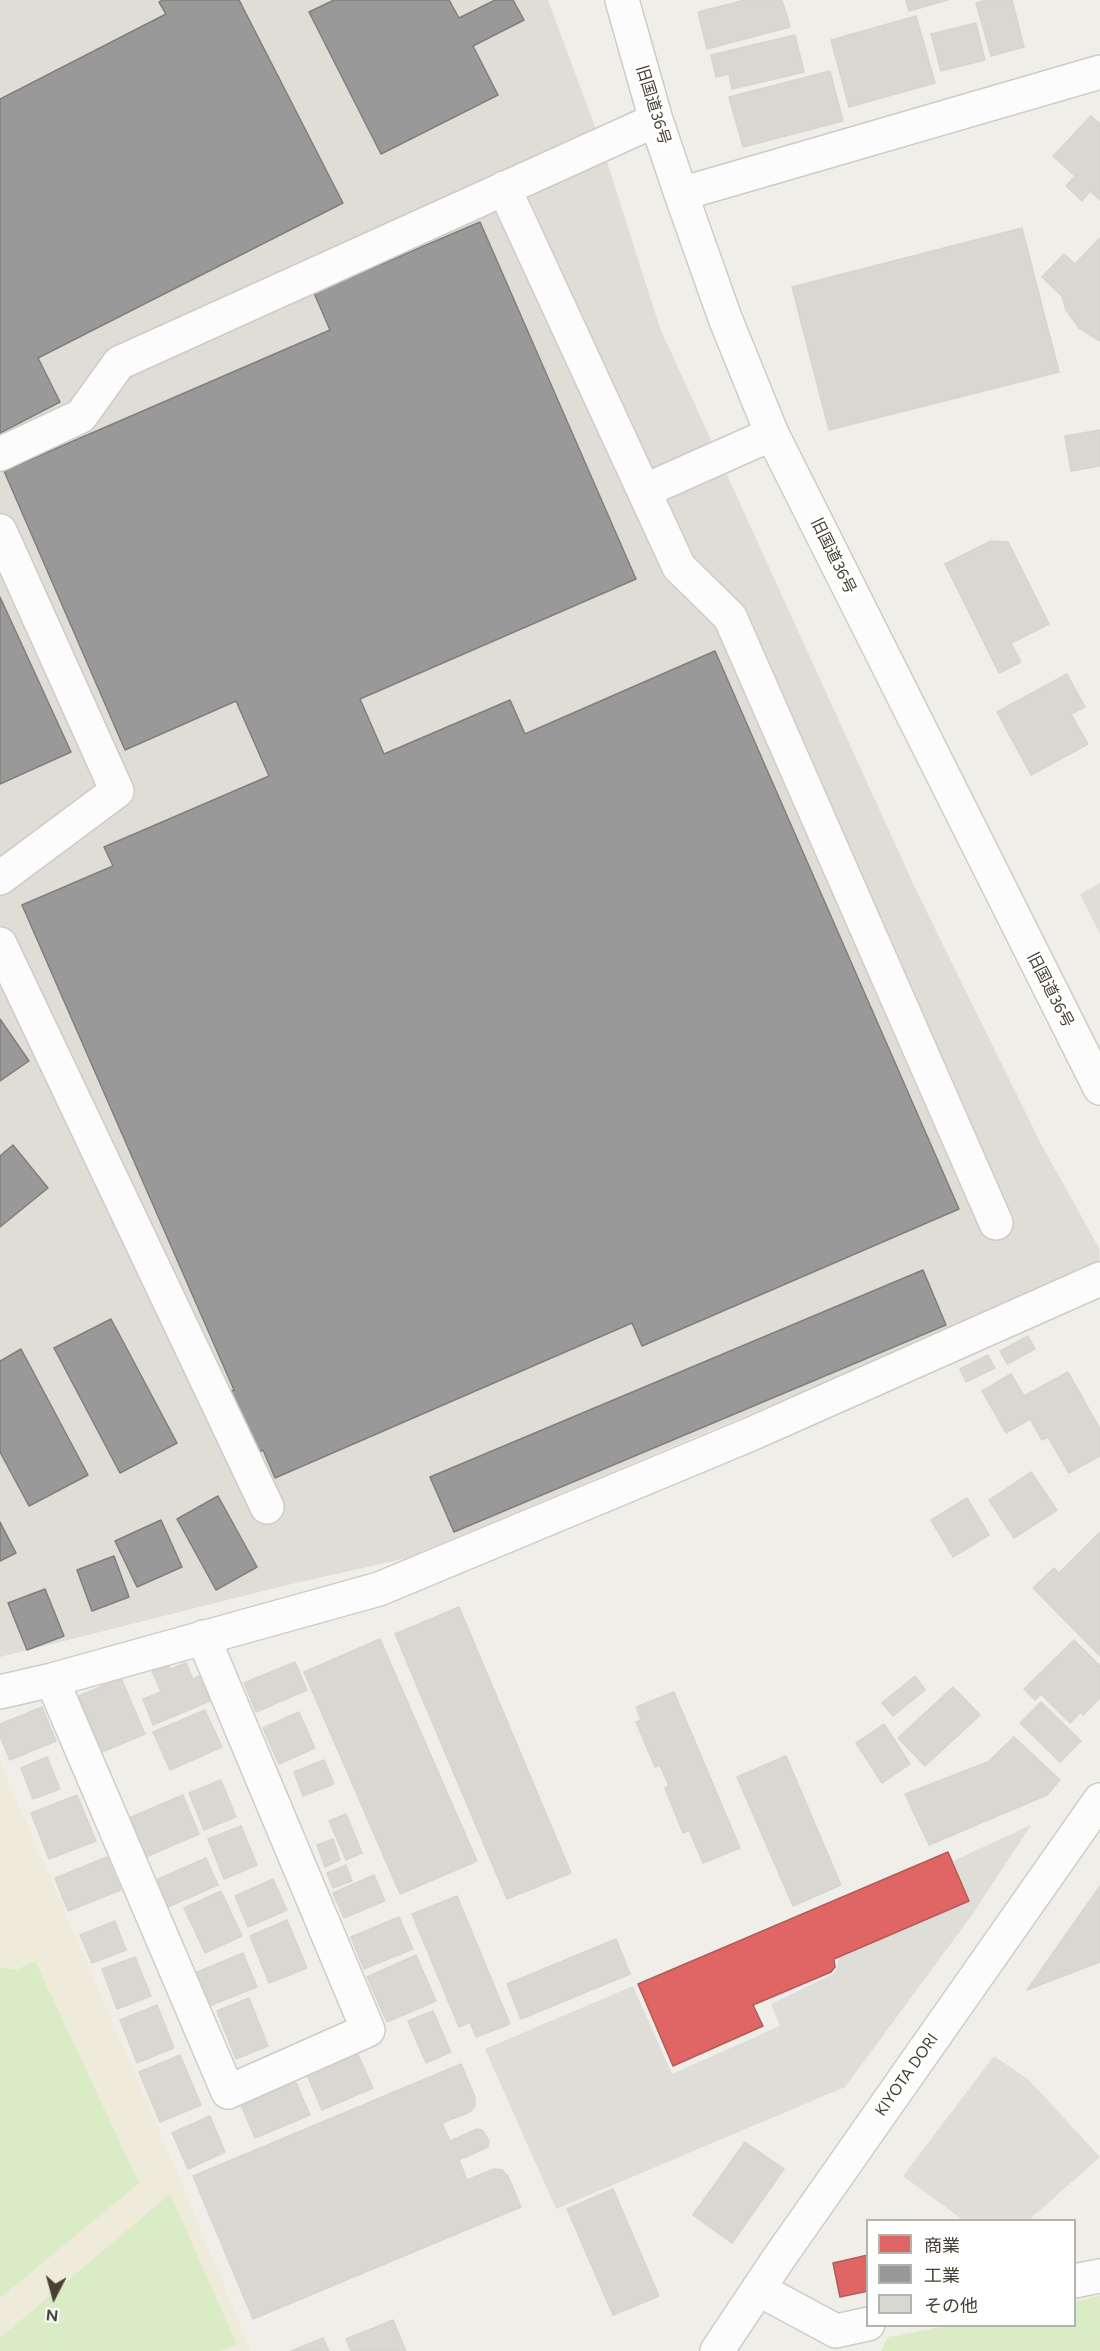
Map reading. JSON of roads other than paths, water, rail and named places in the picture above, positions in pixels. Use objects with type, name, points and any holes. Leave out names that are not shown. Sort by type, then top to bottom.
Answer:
[{"type":"street","name":"旧国道36号","points":[[631,2],[656,120],[725,318],[772,434],[1100,1088]]},
{"type":"street","points":[[681,194],[1100,72]]},
{"type":"street","points":[[0,454],[81,416],[118,363],[656,120]]},
{"type":"street","points":[[504,188],[679,567],[730,617],[996,1223]]},
{"type":"street","points":[[644,491],[772,434]]},
{"type":"street","points":[[0,531],[117,791],[0,878]]},
{"type":"street","points":[[0,944],[267,1507]]},
{"type":"street","points":[[0,1692],[52,1680],[379,1589],[751,1434],[1100,1279]]},
{"type":"street","points":[[52,1680],[228,2092],[368,2030],[203,1637]]},
{"type":"street","name":"KIYOTA DORI","points":[[717,2351],[1100,1800]]},
{"type":"street","points":[[1076,2281],[1100,2276]]},
{"type":"street","points":[[759,2289],[840,2341],[866,2325]]}]
